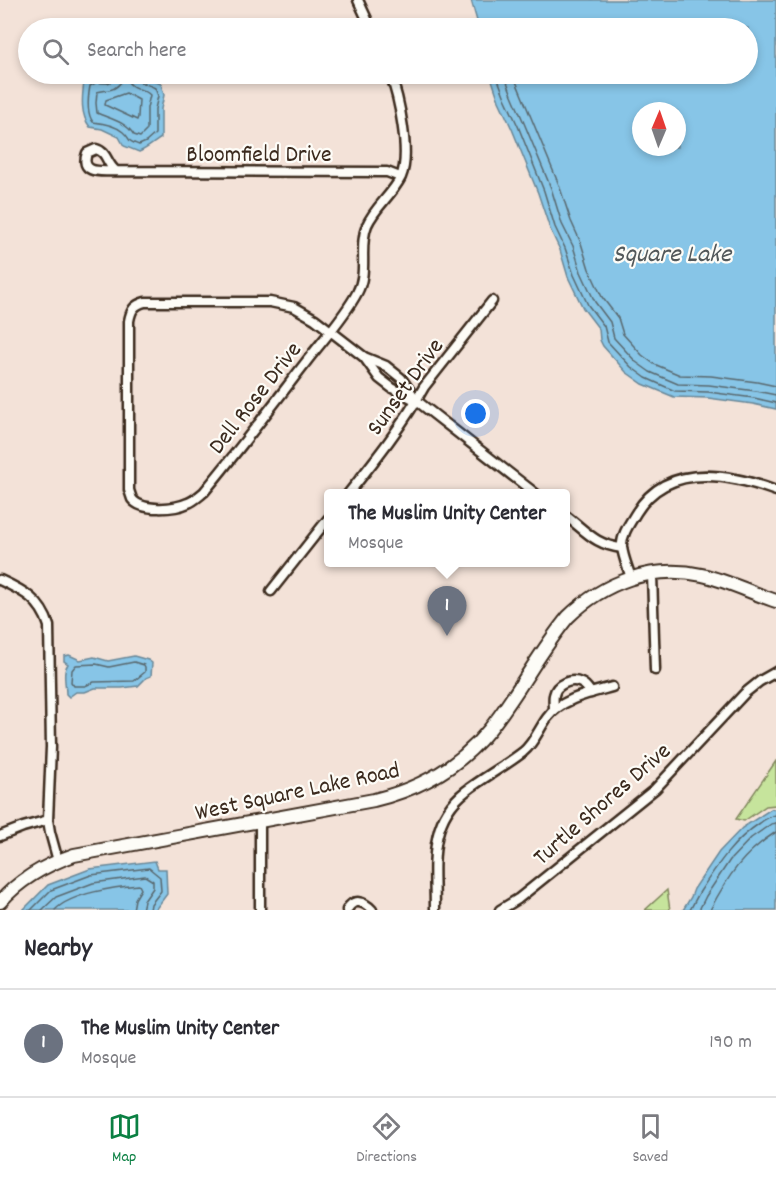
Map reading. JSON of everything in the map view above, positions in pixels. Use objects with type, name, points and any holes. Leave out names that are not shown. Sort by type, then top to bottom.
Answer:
[{"type":"street","points":[[358,0],[366,18]]},
{"type":"street","name":"Dell Rose Drive","points":[[330,331],[315,319],[294,308],[270,302],[145,302],[135,306],[129,321],[129,490],[133,500],[146,507],[178,507],[191,502],[204,492],[330,331],[351,302],[360,285],[363,272],[364,235],[369,220],[400,177],[405,165],[397,95],[393,84]]},
{"type":"street","name":"Bloomfield Drive","points":[[116,171],[387,172],[400,177]]},
{"type":"street","name":"Sunset Drive","points":[[352,489],[417,401],[424,387],[492,301]]},
{"type":"street","points":[[330,331],[364,357],[386,366],[401,378],[417,401]]},
{"type":"street","points":[[364,357],[379,378],[392,388],[417,401],[530,489]]},
{"type":"street","points":[[632,578],[622,548],[627,527],[644,501],[665,485],[698,476],[716,476],[736,478],[776,491]]},
{"type":"street","points":[[570,519],[597,541],[610,547],[622,548]]},
{"type":"street","points":[[271,591],[324,524]]},
{"type":"street","points":[[652,574],[655,669]]},
{"type":"street","name":"West Square Lake Road","points":[[0,902],[27,877],[58,861],[94,851],[348,806],[392,796],[421,784],[467,753],[489,730],[568,617],[594,595],[613,585],[652,574],[702,575],[776,602]]},
{"type":"street","points":[[0,580],[21,590],[36,602],[43,611],[49,626],[51,747],[48,820],[58,861]]},
{"type":"street","name":"Turtle Shores Drive","points":[[500,910],[518,899],[655,789],[745,693],[776,672]]},
{"type":"street","points":[[555,709],[554,692],[567,682],[579,682],[591,693]]},
{"type":"street","points":[[435,910],[435,843],[447,812],[453,804],[468,790],[527,748],[555,709],[591,693],[612,687]]},
{"type":"street","points":[[0,836],[48,820]]},
{"type":"street","points":[[260,821],[260,910]]},
{"type":"street","points":[[347,910],[349,905],[360,901],[372,910]]},
{"type":"green space","points":[[776,761],[776,805],[766,806],[744,821],[736,819]]},
{"type":"green space","points":[[667,890],[670,910],[645,910]]},
{"type":"water","name":"Square Lake","points":[[471,0],[776,0],[776,409],[708,398],[674,397],[643,384],[626,372],[603,346],[599,329],[583,308],[568,277],[560,250],[493,84],[758,84],[758,18],[476,18]]},
{"type":"water","points":[[84,84],[161,84],[164,95],[161,109],[161,138],[139,152],[124,146],[119,137],[102,129],[90,127],[83,111]]},
{"type":"water","points":[[69,655],[80,660],[94,657],[108,661],[134,656],[152,663],[151,676],[138,686],[95,688],[85,692],[76,692],[69,697],[66,694],[65,678],[68,664],[64,661],[64,656]]},
{"type":"water","points":[[771,809],[776,810],[776,910],[683,910],[719,852],[742,828]]},
{"type":"water","points":[[155,861],[158,869],[166,869],[167,894],[155,910],[23,910],[48,885],[90,869]]},
{"type":"place","name":"The Muslim Unity Center","points":[[447,636]]}]
